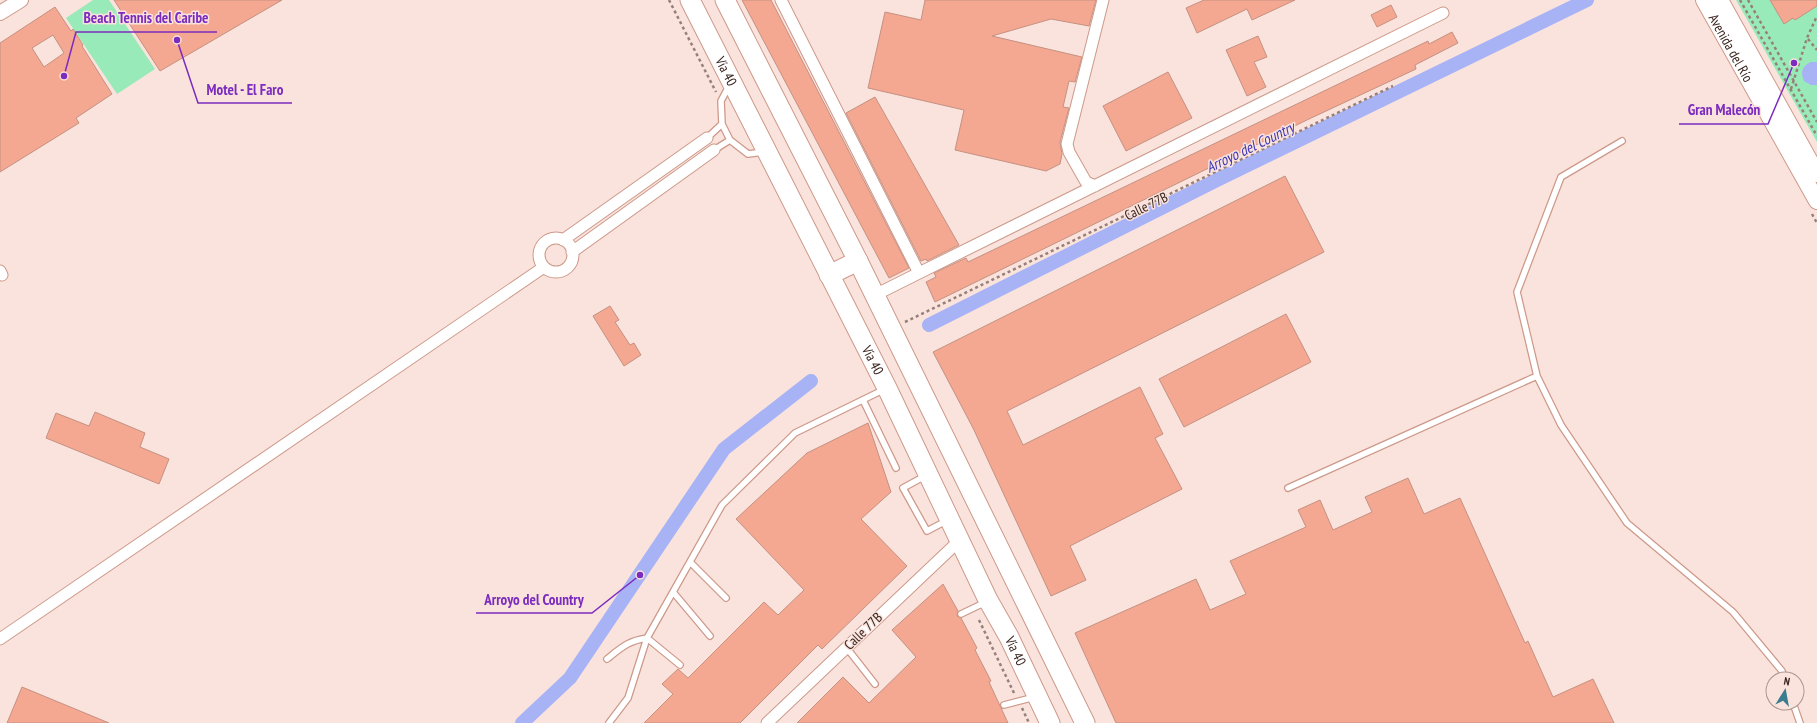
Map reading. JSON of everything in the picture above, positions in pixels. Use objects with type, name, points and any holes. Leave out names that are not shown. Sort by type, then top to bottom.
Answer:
[{"type":"highway","name":"Vía 40","points":[[690,0],[887,388],[988,600],[1009,637],[1050,723]]},
{"type":"highway","points":[[725,0],[858,261],[880,292],[1036,623],[1085,723]]},
{"type":"highway","points":[[829,275],[858,261]]},
{"type":"highway","points":[[1009,637],[1036,623]]},
{"type":"main road","name":"Avenida del Río","points":[[1704,0],[1817,201]]},
{"type":"main road","name":"Avenida del Río","points":[[1720,0],[1817,174]]},
{"type":"street","points":[[0,13],[20,0]]},
{"type":"street","points":[[781,0],[919,273]]},
{"type":"street","points":[[1095,186],[1086,182],[1069,152],[1067,144],[1103,0]]},
{"type":"street","points":[[880,292],[1443,13]]},
{"type":"street","points":[[563,240],[706,138]]},
{"type":"street","points":[[572,252],[714,150]]},
{"type":"street","points":[[553,238],[563,240],[568,243],[572,252],[571,263],[564,270],[553,272],[544,267],[539,258],[539,252],[544,243],[553,238]]},
{"type":"street","points":[[0,639],[544,267]]},
{"type":"street","name":"Calle 77B","points":[[767,723],[960,540]]},
{"type":"lane","points":[[731,80],[721,101],[722,124],[730,140],[748,154],[767,152]]},
{"type":"lane","points":[[706,138],[722,124]]},
{"type":"lane","points":[[714,150],[730,140]]},
{"type":"lane","points":[[1622,141],[1561,177],[1517,292],[1537,376],[1561,426],[1627,523],[1733,612],[1782,671]]},
{"type":"lane","points":[[1288,488],[1537,376]]},
{"type":"lane","points":[[609,723],[628,698],[647,638],[722,505],[795,433],[887,388]]},
{"type":"lane","points":[[863,400],[896,468]]},
{"type":"lane","points":[[928,475],[903,488],[927,531],[950,519]]},
{"type":"lane","points":[[690,562],[726,598]]},
{"type":"lane","points":[[673,592],[710,636]]},
{"type":"lane","points":[[961,614],[988,600]]},
{"type":"lane","points":[[607,659],[625,644],[635,640],[647,638],[680,664]]},
{"type":"lane","points":[[846,647],[875,684]]},
{"type":"lane","points":[[1004,705],[1037,696]]},
{"type":"lane","points":[[1796,711],[1800,723]]},
{"type":"path","points":[[669,0],[721,101]]},
{"type":"path","points":[[1740,0],[1817,136]]},
{"type":"path","points":[[1748,0],[1817,122]]},
{"type":"path","points":[[1791,90],[1807,38],[1817,16]]},
{"type":"path","points":[[1807,38],[1817,50]]},
{"type":"path","name":"Calle 77B","points":[[899,325],[1393,86]]},
{"type":"green space","points":[[93,0],[109,0],[155,69],[117,94],[66,18]]},
{"type":"green space","points":[[1736,0],[1817,0],[1817,142]]},
{"type":"water","points":[[1811,62],[1817,62],[1817,85],[1811,85],[1804,81],[1803,78],[1802,72],[1804,67]]},
{"type":"building","points":[[114,0],[282,0],[160,71]]},
{"type":"building","points":[[742,0],[771,0],[909,268],[889,278]]},
{"type":"building","points":[[925,0],[1096,0],[1089,26],[1051,19],[992,36],[1082,57],[1075,82],[1069,81],[1063,107],[1069,108],[1060,142],[1062,154],[1060,164],[1046,171],[955,150],[964,110],[868,88],[885,12],[921,20]]},
{"type":"building","points":[[1204,0],[1295,0],[1252,20],[1247,9],[1197,33],[1186,8]]},
{"type":"building","points":[[1770,0],[1817,0],[1817,6],[1795,20],[1793,18],[1784,24]]},
{"type":"building","points":[[1391,5],[1397,17],[1377,27],[1371,15]]},
{"type":"building","points":[[55,7],[71,31],[73,29],[112,94],[76,118],[79,123],[0,172],[0,43]],"holes":[[[53,35],[64,53],[44,67],[32,48]]]},
{"type":"building","points":[[1452,32],[1458,43],[1415,65],[1416,69],[1309,119],[935,302],[926,282],[936,277],[934,273],[966,258],[968,262],[1428,41],[1429,44]]},
{"type":"building","points":[[1258,36],[1267,57],[1254,62],[1266,87],[1247,96],[1226,50]]},
{"type":"building","points":[[1168,72],[1192,118],[1126,151],[1103,106]]},
{"type":"building","points":[[875,97],[959,245],[927,261],[926,259],[921,261],[846,113]]},
{"type":"building","points":[[1285,176],[1324,252],[1007,411],[1023,445],[1140,387],[1163,434],[1155,438],[1182,489],[1070,546],[1086,580],[1051,596],[973,428],[933,352]]},
{"type":"building","points":[[610,306],[619,320],[615,322],[630,345],[634,343],[641,355],[624,366],[593,316]]},
{"type":"building","points":[[1286,314],[1311,362],[1184,427],[1159,379]]},
{"type":"building","points":[[95,412],[145,433],[140,447],[169,459],[159,484],[46,438],[56,413],[89,426]]},
{"type":"building","points":[[868,423],[891,492],[861,519],[907,566],[822,649],[818,645],[740,723],[644,723],[673,694],[662,684],[678,669],[688,678],[764,602],[778,615],[804,590],[736,519],[807,453]]},
{"type":"building","points":[[1408,478],[1424,514],[1460,498],[1525,643],[1528,641],[1553,697],[1593,679],[1614,723],[1116,723],[1075,633],[1196,579],[1210,610],[1246,594],[1230,561],[1306,527],[1298,510],[1320,500],[1333,530],[1372,512],[1365,497]]},
{"type":"building","points":[[943,584],[958,611],[957,616],[961,618],[977,648],[975,650],[991,681],[989,682],[1008,723],[797,723],[843,677],[869,703],[916,657],[892,630]]},
{"type":"building","points":[[22,687],[109,723],[7,723]]},
{"type":"waterway","name":"Arroyo del Country","points":[[929,325],[1217,180],[1587,0]]},
{"type":"waterway","name":"Arroyo del Country","points":[[522,723],[570,678],[724,449],[811,381]]},
{"type":"place","name":"Motel - El Faro","points":[[177,40]]},
{"type":"place","name":"Gran Malecón","points":[[1794,63]]},
{"type":"place","name":"Beach Tennis del Caribe","points":[[64,76]]},
{"type":"place","name":"Arroyo del Country","points":[[640,575]]}]
